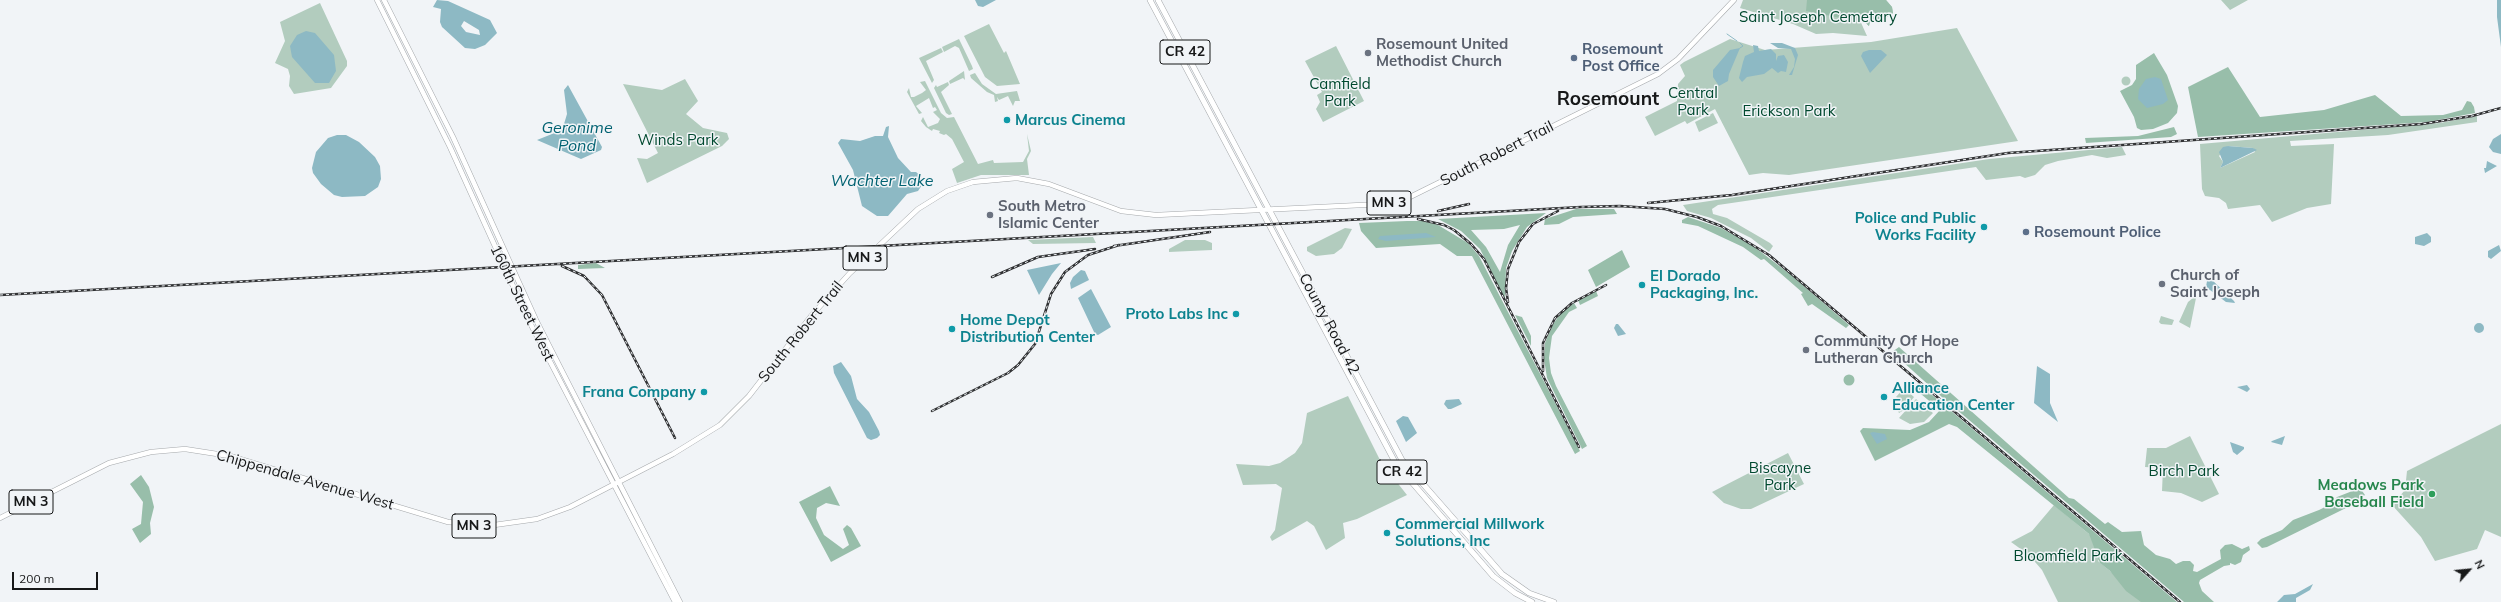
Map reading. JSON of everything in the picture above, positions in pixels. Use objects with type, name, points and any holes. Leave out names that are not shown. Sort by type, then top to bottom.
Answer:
[{"type":"highway","name":"County Road 42","points":[[1150,0],[1396,464],[1493,576],[1515,593],[1532,602]]},
{"type":"highway","name":"County Road 42","points":[[1158,0],[1270,210],[1387,435],[1404,464],[1502,574],[1528,593],[1554,602]]},
{"type":"highway","points":[[1164,27],[1174,32],[1200,79]]},
{"type":"main road","name":"160th Street West","points":[[377,0],[449,144],[528,319],[675,602]]},
{"type":"main road","name":"160th Street West","points":[[384,0],[453,137],[536,320],[680,602]]},
{"type":"main road","name":"South Robert Trail","points":[[1270,210],[1382,204],[1419,193],[1658,74],[1678,59],[1734,0]]},
{"type":"main road","name":"South Robert Trail","points":[[619,482],[694,443],[726,420],[846,276],[918,209],[947,191],[973,182],[1017,178],[1049,184],[1114,209],[1137,214],[1156,215],[1262,210]]},
{"type":"main road","name":"MN 3","points":[[1262,210],[1270,210]]},
{"type":"main road","name":"Chippendale Avenue West","points":[[0,518],[109,463],[140,454],[173,450],[208,451],[230,456],[438,519],[476,526],[508,525],[537,520],[570,507],[614,485]]},
{"type":"main road","name":"MN 3","points":[[614,485],[619,482]]},
{"type":"green space","name":"Saint Joseph Cemetary","points":[[1743,0],[1886,0],[1892,7],[1893,13],[1887,17],[1870,21],[1869,26],[1858,16],[1867,36],[1833,33],[1816,34],[1793,24],[1740,8]]},
{"type":"green space","points":[[1807,0],[1886,0],[1892,7],[1893,13],[1887,17],[1870,21],[1869,26],[1857,15],[1846,19],[1806,11]]},
{"type":"green space","points":[[2221,0],[2248,0],[2230,10]]},
{"type":"green space","points":[[320,3],[347,61],[347,66],[331,88],[294,94],[289,86],[290,76],[288,69],[275,63],[285,41],[280,22]]},
{"type":"green space","points":[[989,24],[1004,53],[1006,51],[1020,84],[997,86],[985,77],[964,36]]},
{"type":"green space","name":"Erickson Park","points":[[1957,28],[2018,141],[1789,175],[1763,173],[1749,175],[1715,109],[1687,124],[1685,121],[1655,136],[1645,117],[1677,101],[1678,84],[1685,76],[1680,65],[1730,39],[1765,50],[1871,42]]},
{"type":"green space","points":[[959,39],[973,69],[969,71],[959,48],[955,46],[944,52],[942,47]]},
{"type":"green space","name":"Camfield Park","points":[[1336,46],[1364,101],[1323,122],[1316,109],[1320,102],[1317,95],[1322,92],[1305,61]]},
{"type":"green space","points":[[941,48],[943,52],[926,61],[934,80],[932,83],[919,58]]},
{"type":"green space","points":[[2154,53],[2167,75],[2178,106],[2177,113],[2168,123],[2153,129],[2141,130],[2137,128],[2134,117],[2120,91],[2132,85],[2136,79],[2136,65]]},
{"type":"green space","points":[[2228,67],[2260,117],[2324,110],[2375,95],[2401,116],[2443,115],[2462,110],[2467,101],[2471,102],[2475,113],[2427,122],[2198,137],[2188,87]]},
{"type":"green space","points":[[964,71],[965,80],[963,78],[950,84],[949,81]]},
{"type":"green space","points":[[975,73],[982,84],[996,94],[1017,91],[1020,101],[1015,101],[1013,106],[1008,96],[999,100],[997,97],[998,101],[995,102],[994,95],[987,92],[971,78],[970,75]]},
{"type":"green space","points":[[2124,77],[2128,77],[2130,81],[2128,85],[2124,85],[2122,83],[2122,79]]},
{"type":"green space","name":"Winds Park","points":[[685,79],[698,101],[686,114],[703,128],[727,133],[729,139],[722,146],[647,183],[637,158],[647,159],[658,153],[623,84],[662,90]]},
{"type":"green space","points":[[925,81],[941,113],[947,118],[954,117],[978,164],[993,160],[994,163],[1023,162],[1029,151],[1027,134],[1031,151],[1027,159],[1029,175],[981,175],[957,183],[952,169],[964,162],[952,139],[946,134],[944,135],[939,133],[940,131],[933,129],[932,131],[921,121],[923,117],[928,127],[938,123],[940,119],[933,112],[937,110],[935,107],[933,108],[929,98],[916,106],[922,113],[919,114],[907,92],[909,88],[911,97],[922,93],[926,90],[920,82]]},
{"type":"green space","points":[[948,82],[949,85],[941,92],[952,114],[949,115],[946,113],[934,88],[936,85],[937,87]]},
{"type":"green space","points":[[1713,113],[1718,123],[1699,132],[1695,122]]},
{"type":"green space","points":[[2477,116],[2477,122],[2388,135],[2290,141],[2291,146],[2334,144],[2331,204],[2307,208],[2272,222],[2260,205],[2228,209],[2226,203],[2219,198],[2205,196],[2202,189],[2200,144],[2440,123]],"holes":[[[2228,146],[2253,148],[2255,152],[2220,168],[2223,162],[2219,156]]]},
{"type":"green space","points":[[2174,127],[2177,134],[2171,137],[2086,143],[2085,138],[2138,136]]},
{"type":"green space","points":[[2122,147],[2126,155],[2107,158],[2092,155],[2058,161],[2045,165],[2035,175],[2025,178],[2020,176],[1986,180],[1976,167],[1718,205],[1712,209],[1713,214],[1727,218],[1770,243],[1773,246],[1769,252],[1751,238],[1711,218],[1687,211],[1683,205],[1989,159]]},
{"type":"green space","points":[[1576,209],[1614,209],[1617,214],[1573,217],[1559,224],[1544,225],[1545,219]]},
{"type":"green space","points":[[1546,213],[1527,227],[1512,251],[1506,268],[1505,299],[1480,249],[1461,231],[1438,219]],"holes":[[[1520,225],[1508,245],[1500,272],[1486,247],[1471,230],[1504,229]]]},
{"type":"green space","points":[[1688,217],[1721,228],[1752,245],[1791,275],[1849,325],[1846,328],[1812,304],[1808,306],[1801,294],[1803,293],[1764,259],[1761,260],[1743,247],[1698,226],[1682,223],[1682,220]]},
{"type":"green space","points":[[1423,221],[1438,225],[1468,243],[1479,256],[1580,451],[1575,454],[1472,256],[1457,256],[1440,244],[1376,248],[1361,231],[1359,223]]},
{"type":"green space","points":[[1345,228],[1352,229],[1342,248],[1334,254],[1316,256],[1307,251],[1307,247]]},
{"type":"green space","points":[[1093,237],[1096,243],[1033,244],[1028,240]]},
{"type":"green space","points":[[1185,240],[1205,240],[1212,243],[1212,250],[1169,252],[1169,249]]},
{"type":"green space","points":[[1622,250],[1630,267],[1596,287],[1588,270]]},
{"type":"green space","points":[[596,263],[605,268],[578,269],[578,265]]},
{"type":"green space","points":[[1596,291],[1598,296],[1580,305],[1578,300]]},
{"type":"green space","points":[[2193,298],[2196,298],[2190,328],[2179,322],[2188,302]]},
{"type":"green space","points":[[1574,303],[1577,308],[1569,312],[1552,336],[1549,358],[1551,373],[1556,386],[1587,446],[1582,449],[1547,378],[1544,359],[1545,343],[1552,326],[1560,314]]},
{"type":"green space","points":[[1515,315],[1522,317],[1531,336],[1531,346]]},
{"type":"green space","points":[[2161,316],[2174,320],[2172,325],[2161,324],[2159,322]]},
{"type":"green space","points":[[1899,347],[2069,498],[2074,499],[2105,524],[2108,522],[2122,532],[2141,531],[2144,545],[2156,555],[2170,559],[2176,564],[2183,561],[2190,561],[2194,565],[2193,571],[2197,572],[2221,559],[2220,550],[2225,545],[2232,544],[2242,549],[2249,546],[2250,550],[2243,555],[2241,562],[2235,565],[2230,563],[2230,565],[2224,566],[2200,580],[2199,583],[2202,591],[2214,602],[2184,602],[1943,398],[1892,352]]},
{"type":"green space","points":[[1847,375],[1851,375],[1853,376],[1853,384],[1847,385],[1844,382],[1844,378]]},
{"type":"green space","points":[[1918,383],[2177,602],[2141,602],[2126,591],[2110,571],[2100,563],[2089,534],[1957,427],[1949,424],[1875,461],[1860,431],[1863,428],[1910,430],[1929,422],[1940,410],[1915,389]]},
{"type":"green space","points":[[1904,388],[1914,397],[1904,410],[1899,413],[1897,409],[1903,406],[1907,400],[1903,403],[1896,397]]},
{"type":"green space","points":[[1348,396],[1381,462],[1407,495],[1357,519],[1343,523],[1345,538],[1326,550],[1314,526],[1307,521],[1272,541],[1270,537],[1275,530],[1282,488],[1276,484],[1243,485],[1236,464],[1269,466],[1280,463],[1295,453],[1302,443],[1307,413]]},
{"type":"green space","points":[[1916,399],[1933,413],[1924,422],[1910,424],[1899,418]]},
{"type":"green space","points":[[2501,424],[2501,537],[2485,530],[2477,549],[2435,561],[2421,537],[2392,505],[2405,490],[2407,471]]},
{"type":"green space","name":"Birch Park","points":[[2190,436],[2219,494],[2202,502],[2181,493],[2162,491],[2163,468],[2145,467],[2147,448],[2166,448]]},
{"type":"green space","name":"Biscayne Park","points":[[1788,453],[1804,484],[1751,509],[1741,509],[1724,503],[1712,492]]},
{"type":"green space","points":[[141,475],[149,487],[154,507],[150,523],[151,534],[140,543],[132,529],[141,524],[143,502],[130,484]]},
{"type":"green space","points":[[830,486],[840,506],[826,503],[817,508],[816,518],[824,535],[843,549],[849,545],[843,529],[847,525],[851,528],[861,546],[831,562],[799,502]]},
{"type":"green space","points":[[2360,488],[2365,495],[2348,507],[2267,547],[2262,548],[2257,543],[2261,539],[2282,530],[2293,520],[2319,510],[2331,504],[2337,497]]},
{"type":"green space","name":"Bloomfield Park","points":[[2054,505],[2107,549],[2098,561],[2147,602],[2058,602],[2042,570],[2029,555],[2011,542],[2032,531]]},
{"type":"water","points":[[437,0],[448,1],[490,20],[497,33],[485,45],[475,49],[465,48],[442,27],[440,22],[441,9],[433,7]],"holes":[[[464,21],[479,30],[480,35],[466,32],[461,26]]]},
{"type":"water","points":[[975,0],[996,0],[983,7],[978,6]]},
{"type":"water","points":[[2497,0],[2501,0],[2501,47],[2497,17]]},
{"type":"water","points":[[306,31],[315,33],[334,55],[336,71],[329,83],[315,83],[292,57],[290,46],[297,35]]},
{"type":"water","points":[[1770,43],[1782,43],[1795,48],[1798,55],[1792,75],[1789,75],[1794,67],[1795,59],[1791,49],[1778,48]]},
{"type":"water","points":[[1753,45],[1758,46],[1759,51],[1771,49],[1776,54],[1776,61],[1778,56],[1784,55],[1788,62],[1786,72],[1781,71],[1778,73],[1772,68],[1764,74],[1747,77],[1742,82],[1739,78],[1743,62],[1745,56],[1754,52]]},
{"type":"water","points":[[1740,48],[1729,74],[1728,81],[1719,86],[1713,77],[1713,70],[1730,50]]},
{"type":"water","points":[[1869,50],[1881,50],[1887,55],[1870,73],[1861,56],[1863,52]]},
{"type":"water","points":[[2155,77],[2161,79],[2168,100],[2163,104],[2147,108],[2138,99],[2139,89],[2146,79]]},
{"type":"water","name":"Geronime Pond","points":[[568,85],[602,147],[601,150],[581,159],[537,140],[557,132],[564,124],[567,114],[564,90]]},
{"type":"water","name":"Wachter Lake","points":[[889,126],[888,137],[898,158],[911,172],[916,172],[921,176],[922,185],[918,191],[907,194],[888,216],[877,216],[862,206],[853,170],[838,143],[841,139],[860,141],[875,136],[883,136],[886,127]]},
{"type":"water","points":[[2501,134],[2501,154],[2493,152],[2489,147],[2493,139]]},
{"type":"water","points":[[337,135],[346,135],[359,142],[375,157],[380,166],[381,179],[378,187],[365,196],[342,197],[334,195],[321,184],[313,173],[312,168],[316,152],[328,138]]},
{"type":"water","points":[[2223,147],[2253,148],[2257,150],[2220,168],[2223,162],[2219,152]]},
{"type":"water","points":[[2487,161],[2497,166],[2485,173],[2484,168],[2486,168]]},
{"type":"water","points":[[1426,233],[1436,237],[1386,241],[1378,239],[1380,236]]},
{"type":"water","points":[[2427,233],[2431,237],[2431,242],[2424,246],[2415,244],[2415,237]]},
{"type":"water","points":[[2499,245],[2501,251],[2491,259],[2488,257],[2488,251]]},
{"type":"water","points":[[1061,263],[1052,274],[1039,295],[1027,270]]},
{"type":"water","points":[[1081,270],[1085,271],[1089,280],[1071,289],[1070,283],[1073,277]]},
{"type":"water","points":[[2210,278],[2235,303],[2226,302],[2206,287],[2207,281]]},
{"type":"water","points":[[1091,289],[1111,327],[1098,335],[1095,334],[1078,298]]},
{"type":"water","points":[[2477,323],[2481,323],[2484,328],[2481,333],[2477,333],[2474,330],[2474,326]]},
{"type":"water","points":[[1616,324],[1618,324],[1626,334],[1618,336],[1614,328]]},
{"type":"water","points":[[841,362],[851,376],[857,399],[869,412],[879,431],[880,435],[877,438],[871,440],[867,438],[834,373],[833,366]]},
{"type":"water","points":[[2037,366],[2050,374],[2050,403],[2058,422],[2034,403]]},
{"type":"water","points":[[2247,385],[2250,389],[2247,392],[2237,387]]},
{"type":"water","points":[[1459,399],[1462,404],[1451,409],[1448,409],[1444,404],[1446,400]]},
{"type":"water","points":[[1403,416],[1408,417],[1417,433],[1406,442],[1396,421]]},
{"type":"water","points":[[1870,433],[1885,434],[1887,439],[1877,444]]},
{"type":"water","points":[[2285,436],[2282,445],[2271,442],[2272,441]]},
{"type":"water","points":[[2230,442],[2244,447],[2244,449],[2237,455],[2233,452]]},
{"type":"water","points":[[2313,584],[2310,590],[2296,598],[2296,602],[2277,602],[2284,595],[2295,594]]},
{"type":"waterway","points":[[1727,34],[1737,41]]},
{"type":"waterway","points":[[1740,43],[1743,46],[1740,48]]},
{"type":"railway","points":[[1648,203],[1732,195],[2008,153],[2422,124],[2472,116],[2501,108]]},
{"type":"railway","points":[[1438,211],[1469,204]]},
{"type":"railway","points":[[0,295],[1581,207],[1620,206],[1665,209],[1697,217],[1721,226],[1769,255],[2180,602]]},
{"type":"railway","points":[[1508,302],[1506,288],[1508,269],[1519,242],[1533,224],[1558,211]]},
{"type":"railway","points":[[1418,219],[1444,225],[1454,230],[1471,244],[1484,259],[1579,447]]},
{"type":"railway","points":[[1114,246],[1210,232]]},
{"type":"railway","points":[[932,411],[1008,373],[1018,365],[1035,344],[1051,294],[1065,272],[1088,255],[1119,245]]},
{"type":"railway","points":[[992,277],[1038,257],[1095,249]]},
{"type":"railway","points":[[562,266],[584,276],[602,295],[675,438]]},
{"type":"railway","points":[[1543,371],[1543,343],[1555,318],[1572,303],[1606,285]]},
{"type":"place","name":"Rosemount United Methodist Church","points":[[1368,53]]},
{"type":"place","name":"Rosemount Post Office","points":[[1574,58]]},
{"type":"place","name":"Marcus Cinema","points":[[1007,120]]},
{"type":"place","name":"South Metro Islamic Center","points":[[990,215]]},
{"type":"place","name":"Police and Public Works Facility","points":[[1984,227]]},
{"type":"place","name":"Rosemount Police","points":[[2026,232]]},
{"type":"place","name":"Church of Saint Joseph","points":[[2162,284]]},
{"type":"place","name":"El Dorado Packaging, Inc.","points":[[1642,285]]},
{"type":"place","name":"Proto Labs Inc","points":[[1236,314]]},
{"type":"place","name":"Home Depot Distribution Center","points":[[952,329]]},
{"type":"place","name":"Community Of Hope Lutheran Church","points":[[1806,350]]},
{"type":"place","name":"Frana Company","points":[[704,392]]},
{"type":"place","name":"Alliance Education Center","points":[[1884,397]]},
{"type":"place","name":"Meadows Park Baseball Field","points":[[2432,494]]},
{"type":"place","name":"Commercial Millwork Solutions, Inc","points":[[1387,533]]},
{"type":"district","name":"Rosemount","points":[[1608,99]]},
{"type":"park label","name":"Central Park","points":[[1693,102]]}]
